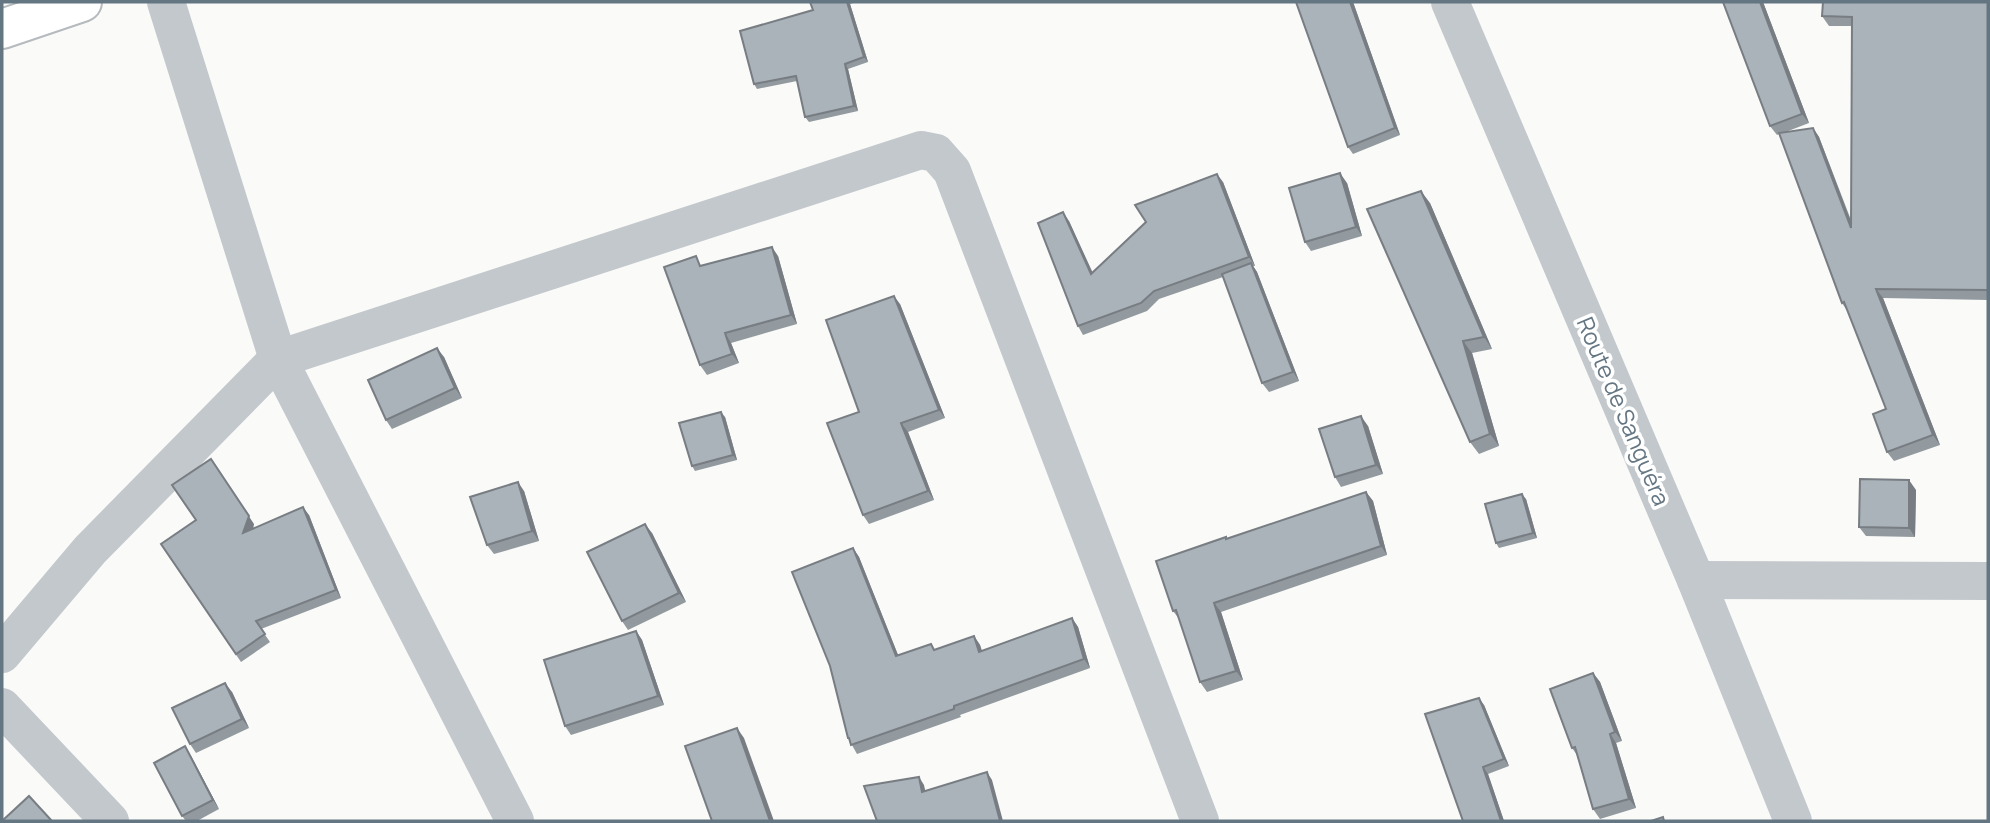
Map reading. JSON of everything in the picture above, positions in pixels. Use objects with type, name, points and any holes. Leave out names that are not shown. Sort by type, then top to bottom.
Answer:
[{"type":"main road","points":[[2,29],[82,2]]},
{"type":"street","points":[[166,2],[278,359],[515,821]]},
{"type":"street","name":"Route de Sanguéra","points":[[1450,2],[1696,580],[1793,821]]},
{"type":"street","points":[[2,654],[90,550],[278,359],[921,150],[936,153],[952,171],[1200,821]]},
{"type":"street","points":[[1696,580],[1988,581]]},
{"type":"street","points":[[2,707],[110,821]]},
{"type":"building","points":[[810,2],[847,2],[864,57],[845,64],[854,106],[805,117],[796,76],[754,84],[740,31],[813,10]]},
{"type":"building","points":[[1296,2],[1350,2],[1395,128],[1348,147]]},
{"type":"building","points":[[1723,2],[1760,2],[1802,114],[1770,126]]},
{"type":"building","points":[[1823,2],[1988,2],[1988,290],[1876,289],[1933,435],[1887,452],[1873,414],[1886,409],[1844,302],[1842,303],[1779,133],[1813,128],[1851,228],[1852,17],[1822,16]]},
{"type":"building","points":[[1340,173],[1356,227],[1305,242],[1289,188]]},
{"type":"building","points":[[1217,174],[1249,257],[1154,291],[1141,303],[1078,326],[1038,223],[1063,212],[1091,274],[1146,222],[1135,205]]},
{"type":"building","points":[[1421,191],[1484,337],[1463,341],[1490,434],[1470,442],[1367,209]]},
{"type":"building","points":[[772,247],[791,315],[725,333],[732,354],[700,365],[664,267],[696,256],[700,266]]},
{"type":"building","points":[[1251,263],[1293,372],[1262,383],[1222,274]]},
{"type":"building","points":[[894,296],[939,410],[901,423],[928,491],[863,515],[827,423],[859,412],[826,320]]},
{"type":"building","points":[[437,348],[455,388],[386,420],[368,380]]},
{"type":"building","points":[[721,412],[733,455],[692,466],[679,423]]},
{"type":"building","points":[[1361,416],[1376,465],[1335,477],[1319,429]]},
{"type":"building","points":[[211,459],[249,516],[243,533],[303,507],[336,590],[256,621],[265,634],[236,654],[161,544],[196,520],[172,485]]},
{"type":"building","points":[[1860,479],[1909,480],[1909,528],[1859,527]]},
{"type":"building","points":[[518,482],[532,531],[487,545],[470,497]]},
{"type":"building","points":[[1366,492],[1381,546],[1214,603],[1236,671],[1200,682],[1156,561]]},
{"type":"building","points":[[1522,494],[1533,533],[1496,543],[1485,504]]},
{"type":"building","points":[[645,524],[679,593],[622,621],[587,552]]},
{"type":"building","points":[[853,548],[896,656],[931,644],[934,650],[974,636],[979,652],[1072,618],[1084,659],[851,745],[830,666],[792,572]]},
{"type":"building","points":[[636,631],[658,696],[565,726],[544,660]]},
{"type":"building","points":[[1593,673],[1615,732],[1610,734],[1629,799],[1593,809],[1575,747],[1572,748],[1550,689]]},
{"type":"building","points":[[225,683],[242,719],[190,744],[172,708]]},
{"type":"building","points":[[1479,698],[1504,759],[1483,767],[1501,821],[1463,821],[1425,714]]},
{"type":"building","points":[[737,728],[770,821],[712,821],[685,746]]},
{"type":"building","points":[[185,746],[213,800],[182,816],[154,763]]},
{"type":"building","points":[[987,772],[1000,821],[877,821],[864,786],[919,777],[922,792]]},
{"type":"building","points":[[29,796],[52,821],[2,821]]}]
